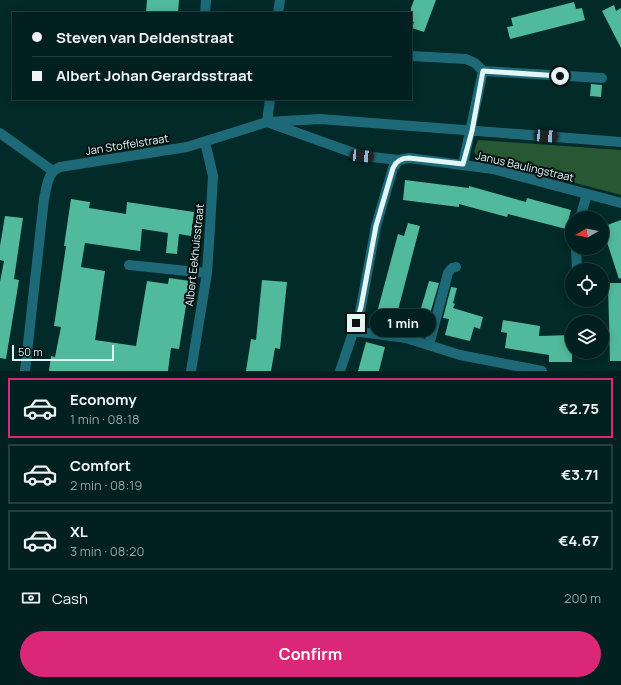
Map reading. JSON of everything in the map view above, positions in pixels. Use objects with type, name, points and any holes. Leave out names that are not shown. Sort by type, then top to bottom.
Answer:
[{"type":"street","points":[[205,12],[206,0]]},
{"type":"street","points":[[278,12],[280,0]]},
{"type":"street","points":[[412,56],[466,59],[475,63],[483,71],[602,78]]},
{"type":"street","points":[[463,164],[472,131],[483,71]]},
{"type":"street","points":[[270,100],[267,122],[362,156],[400,160]]},
{"type":"street","name":"Jan Stoffelstraat","points":[[53,171],[60,167],[187,147],[267,122],[320,119],[621,142]]},
{"type":"street","points":[[0,133],[53,171],[48,180],[44,199],[25,371]]},
{"type":"street","name":"Albert Eekhuisstraat","points":[[191,371],[207,273],[213,176],[205,142]]},
{"type":"street","name":"Janus Baulingstraat","points":[[400,160],[409,158],[493,169],[621,203]]},
{"type":"street","points":[[340,371],[361,307],[376,226],[393,168],[400,160]]},
{"type":"street","points":[[582,211],[586,194]]},
{"type":"street","points":[[129,265],[207,273]]},
{"type":"street","points":[[429,345],[448,273],[452,268],[456,267]]},
{"type":"street","points":[[353,331],[406,338],[460,355],[542,371]]},
{"type":"green space","points":[[478,140],[621,150],[621,195],[502,164],[481,161],[474,152]]},
{"type":"green space","points":[[372,316],[400,328],[401,331],[370,328]]},
{"type":"building","points":[[147,0],[179,0],[178,12],[146,12]]},
{"type":"building","points":[[414,0],[436,0],[424,32],[412,28],[414,22],[412,21],[411,8]]},
{"type":"building","points":[[574,2],[576,9],[582,8],[585,20],[510,39],[507,27],[513,26],[511,18]]},
{"type":"building","points":[[614,5],[616,11],[621,8],[621,48],[602,11]]},
{"type":"building","points":[[591,84],[602,85],[601,97],[590,96]]},
{"type":"building","points":[[405,180],[469,188],[469,186],[526,202],[527,198],[571,210],[565,211],[565,229],[508,214],[507,217],[459,204],[459,207],[403,200]]},
{"type":"building","points":[[71,199],[90,202],[89,208],[126,214],[127,202],[194,212],[191,236],[179,234],[177,254],[166,253],[168,233],[142,229],[140,251],[85,243],[81,267],[105,271],[95,340],[136,346],[147,281],[168,284],[169,278],[190,281],[179,349],[171,348],[168,371],[49,371],[51,356],[55,357],[61,327],[54,326],[66,246],[64,246]]},
{"type":"building","points":[[5,216],[23,218],[14,279],[19,280],[6,359],[0,358],[0,282],[4,261],[0,260],[0,246]]},
{"type":"building","points":[[621,220],[621,278],[619,279],[609,248],[609,224]]},
{"type":"building","points":[[408,223],[420,226],[397,314],[378,309],[398,234],[404,236]]},
{"type":"building","points":[[262,280],[287,282],[280,349],[275,348],[271,371],[246,371],[251,339],[256,340]]},
{"type":"building","points":[[429,281],[439,283],[430,314],[420,312]]},
{"type":"building","points":[[609,283],[621,283],[621,361],[610,361]]},
{"type":"building","points":[[451,287],[457,288],[453,308],[483,317],[480,329],[474,327],[470,341],[445,335],[449,319],[443,318]]},
{"type":"building","points":[[503,320],[540,326],[539,336],[565,335],[565,359],[572,359],[572,362],[549,362],[549,355],[505,348],[507,333],[501,332]]},
{"type":"building","points":[[366,342],[385,347],[379,371],[358,371]]},
{"type":"route","points":[[356,323],[361,307],[376,226],[394,165],[402,158],[463,164],[472,131],[483,71],[560,76]]}]
